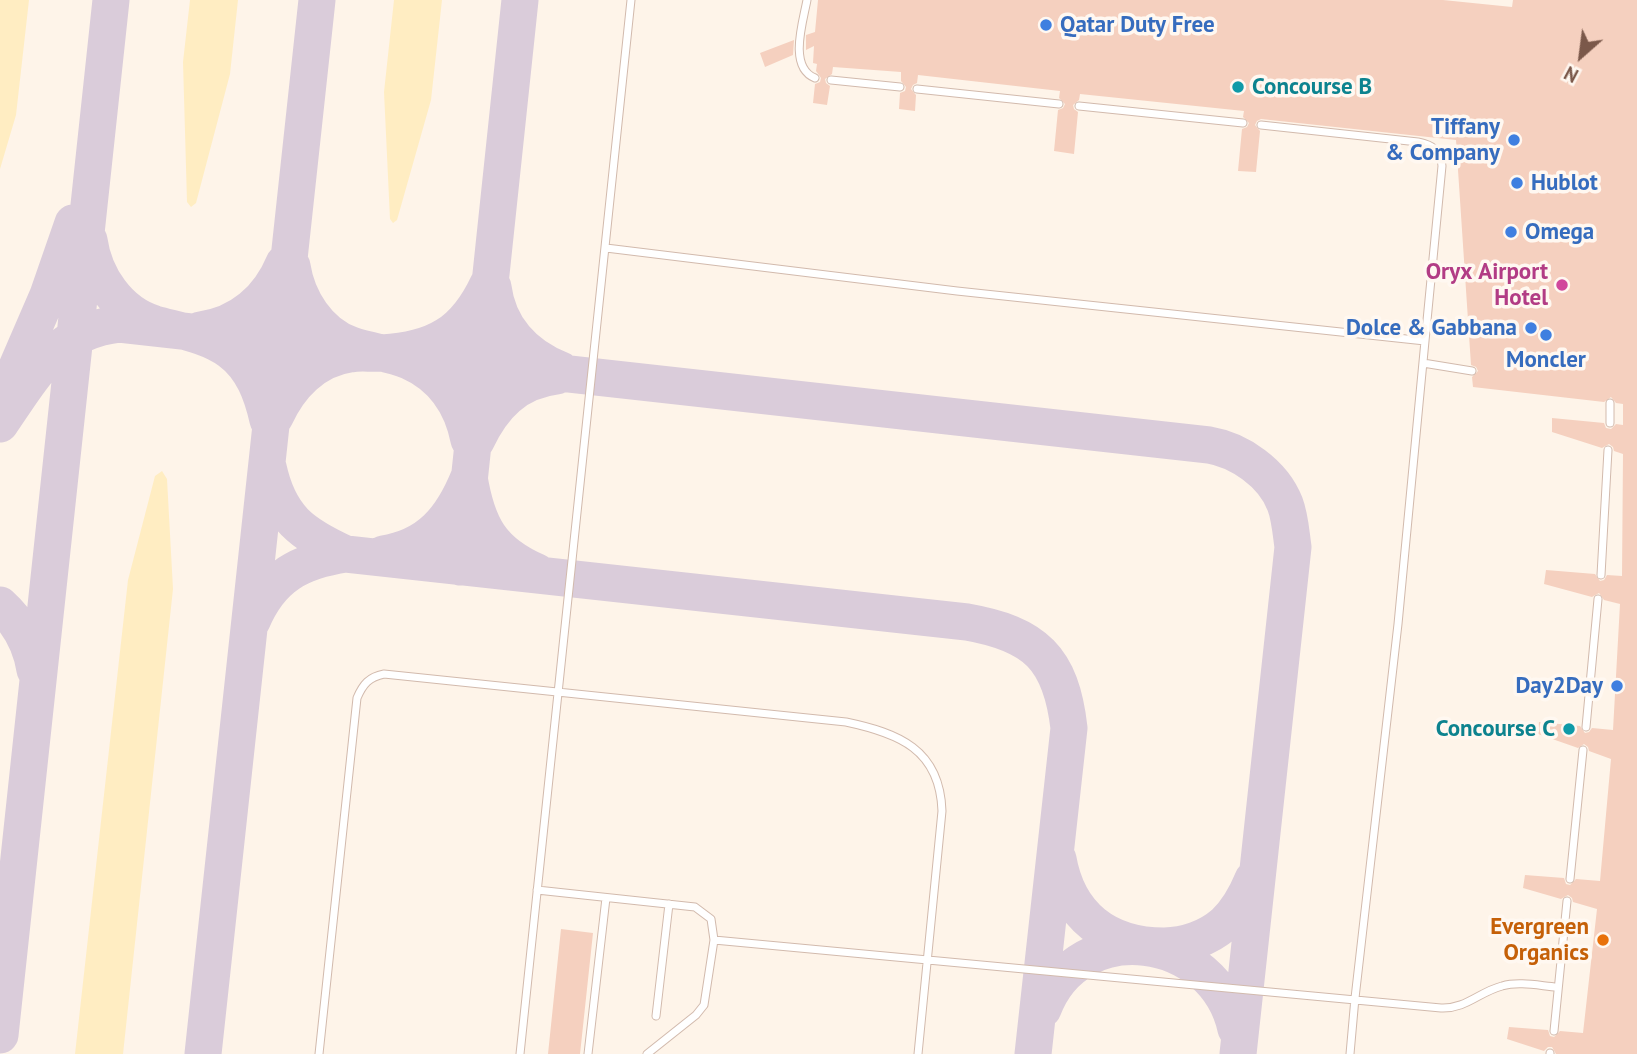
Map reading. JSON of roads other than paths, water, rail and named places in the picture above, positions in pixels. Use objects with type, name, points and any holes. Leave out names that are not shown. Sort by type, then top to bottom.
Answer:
[{"type":"lane","points":[[520,1054],[631,0]]},
{"type":"lane","points":[[807,0],[800,37],[801,63],[804,71],[815,78]]},
{"type":"lane","points":[[831,80],[900,88]]},
{"type":"lane","points":[[917,89],[1059,104]]},
{"type":"lane","points":[[1079,106],[1243,123]]},
{"type":"lane","points":[[1261,125],[1418,142],[1433,146],[1438,152],[1441,166],[1398,624],[1350,1054]]},
{"type":"lane","points":[[606,248],[957,291],[1425,341]]},
{"type":"lane","points":[[1423,363],[1472,371]]},
{"type":"lane","points":[[1610,402],[1610,423]]},
{"type":"lane","points":[[1601,575],[1608,450]]},
{"type":"lane","points":[[1586,727],[1598,599]]},
{"type":"lane","points":[[319,1054],[357,698],[361,688],[374,676],[384,674],[846,722],[872,727],[906,741],[925,757],[942,795],[918,1054]]},
{"type":"lane","points":[[1570,879],[1584,750]]},
{"type":"lane","points":[[537,890],[695,907],[708,914],[713,925],[714,940],[704,1005],[696,1015],[647,1054]]},
{"type":"lane","points":[[588,1054],[606,898]]},
{"type":"lane","points":[[1553,1031],[1567,901]]},
{"type":"lane","points":[[656,1016],[669,904]]},
{"type":"lane","points":[[714,940],[1453,1009],[1502,986],[1557,987]]},
{"type":"place","name":"Qatar Duty Free","points":[[1046,25]]},
{"type":"place","name":"Concourse B","points":[[1238,87]]},
{"type":"place","name":"Tiffany & Company","points":[[1514,140]]},
{"type":"place","name":"Hublot","points":[[1517,183]]},
{"type":"place","name":"Omega","points":[[1511,232]]},
{"type":"place","name":"Oryx Airport Hotel","points":[[1562,285]]},
{"type":"place","name":"Dolce & Gabbana","points":[[1531,328]]},
{"type":"place","name":"Moncler","points":[[1546,335]]},
{"type":"place","name":"Day2Day","points":[[1617,686]]},
{"type":"place","name":"Concourse C","points":[[1569,729]]},
{"type":"place","name":"Evergreen Organics","points":[[1603,940]]}]
